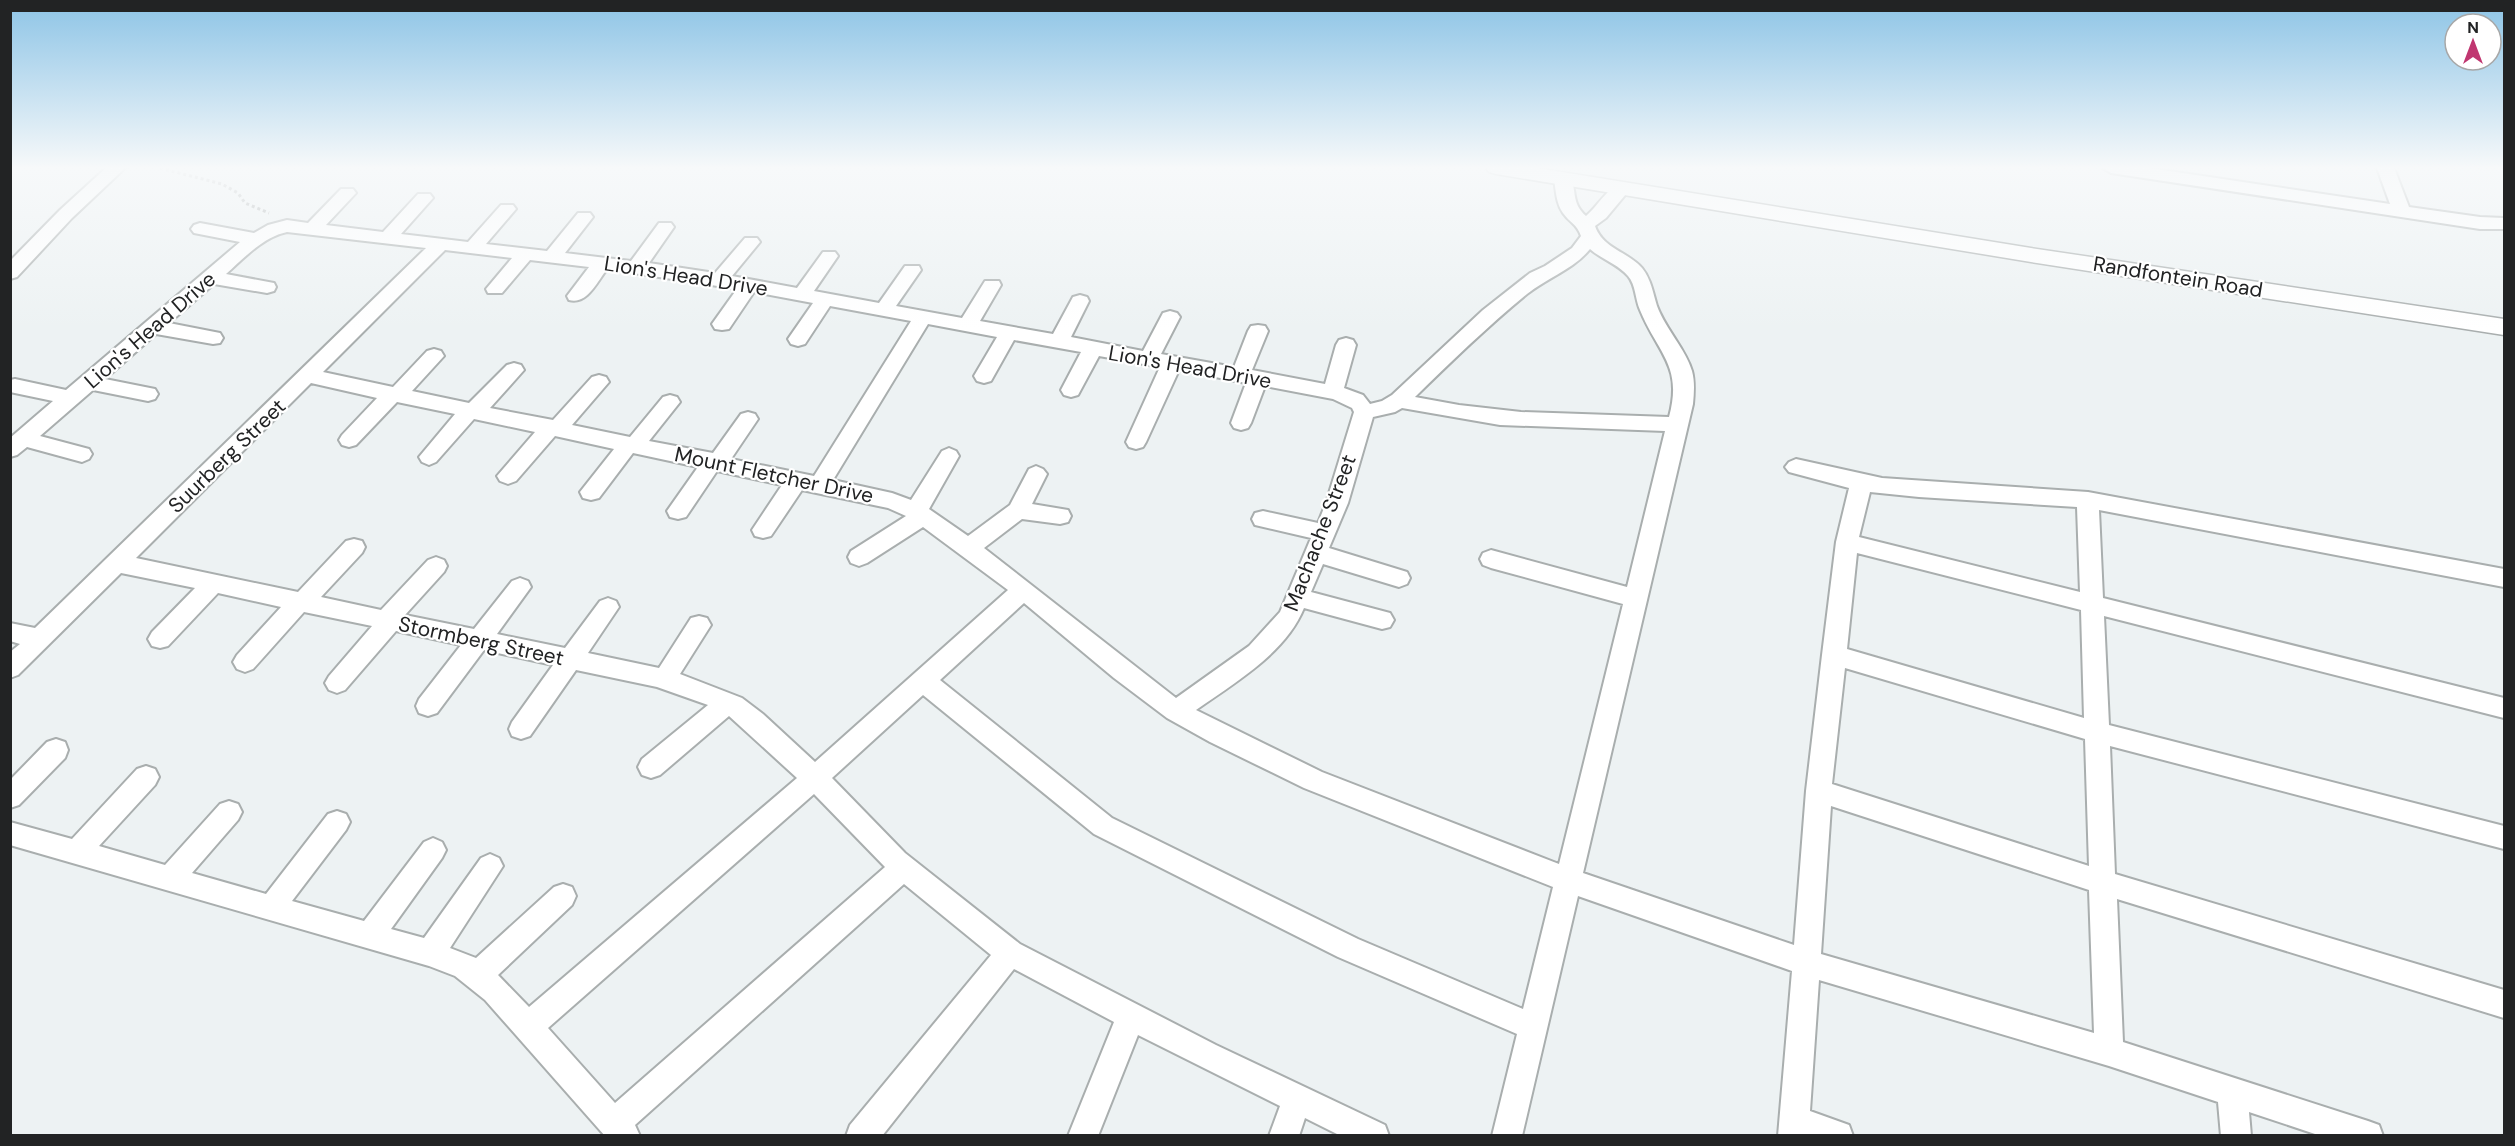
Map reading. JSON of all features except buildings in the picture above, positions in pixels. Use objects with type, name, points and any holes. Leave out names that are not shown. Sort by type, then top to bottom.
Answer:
[{"type":"main road","name":"Randfontein Road","points":[[1826,221],[2043,257],[2505,327]]},
{"type":"street","points":[[10,273],[59,221]]},
{"type":"street","points":[[314,227],[319,221]]},
{"type":"street","points":[[388,237],[402,221]]},
{"type":"street","points":[[473,247],[496,221]]},
{"type":"street","points":[[552,257],[580,221]]},
{"type":"street","points":[[1507,1136],[1684,402],[1685,378],[1677,358],[1648,308],[1642,284],[1635,271],[1603,250],[1579,221]]},
{"type":"street","points":[[1364,412],[1388,406],[1399,400],[1490,314],[1537,277],[1552,270],[1578,252],[1594,221]]},
{"type":"street","points":[[2486,221],[2505,224]]},
{"type":"street","name":"Lion's Head Drive","points":[[17,444],[256,239],[281,226],[314,227],[526,253],[749,285],[1333,392],[1359,402],[1364,412]]},
{"type":"street","points":[[636,267],[665,227]]},
{"type":"street","points":[[200,229],[256,239]]},
{"type":"street","points":[[719,280],[751,242]]},
{"type":"street","name":"Suurberg Street","points":[[10,668],[442,243]]},
{"type":"street","points":[[495,289],[526,253]]},
{"type":"street","points":[[801,295],[829,256]]},
{"type":"street","points":[[576,296],[602,263]]},
{"type":"street","points":[[883,311],[912,270]]},
{"type":"street","points":[[211,277],[267,287]]},
{"type":"street","points":[[722,324],[749,285]]},
{"type":"street","points":[[967,326],[992,285]]},
{"type":"street","points":[[798,339],[825,299]]},
{"type":"street","points":[[1058,343],[1080,301]]},
{"type":"street","points":[[1149,359],[1170,317]]},
{"type":"street","points":[[820,484],[922,318]]},
{"type":"street","points":[[153,327],[213,338]]},
{"type":"street","points":[[1241,423],[1258,331]]},
{"type":"street","points":[[984,376],[1008,334]]},
{"type":"street","points":[[1333,392],[1346,345]]},
{"type":"street","points":[[1071,390],[1093,349]]},
{"type":"street","points":[[349,440],[434,356]]},
{"type":"street","points":[[1136,442],[1172,363]]},
{"type":"street","points":[[429,456],[514,370]]},
{"type":"street","name":"Mount Fletcher Drive","points":[[309,376],[798,479],[892,501],[920,514],[968,548],[1024,590],[1122,671],[1176,711],[1219,735],[1312,780],[1568,880],[1804,962],[2109,1052],[2368,1136]]},
{"type":"street","points":[[88,382],[148,394]]},
{"type":"street","points":[[508,476],[599,382]]},
{"type":"street","points":[[15,386],[70,398]]},
{"type":"street","points":[[1399,400],[1436,409],[1483,416],[1561,422],[1647,421],[1677,425]]},
{"type":"street","points":[[591,492],[670,402]]},
{"type":"street","name":"Machache Street","points":[[1176,711],[1257,653],[1289,617],[1336,503],[1364,412]]},
{"type":"street","points":[[678,511],[748,419]]},
{"type":"street","points":[[17,444],[82,454]]},
{"type":"street","points":[[859,556],[920,514],[949,456]]},
{"type":"street","points":[[1796,467],[1861,483],[1897,488],[2046,495],[2088,500],[2505,578]]},
{"type":"street","points":[[968,548],[1018,510],[1036,474]]},
{"type":"street","points":[[764,530],[798,479]]},
{"type":"street","points":[[1838,1136],[1793,1128],[1804,962],[1819,791],[1847,542],[1861,483]]},
{"type":"street","points":[[2088,500],[2109,1052]]},
{"type":"street","points":[[1018,510],[1060,516]]},
{"type":"street","points":[[1263,519],[1399,578]]},
{"type":"street","points":[[1847,542],[2505,708]]},
{"type":"street","points":[[245,662],[354,547]]},
{"type":"street","points":[[1491,558],[1635,598]]},
{"type":"street","name":"Stormberg Street","points":[[117,563],[664,680],[696,689],[728,702],[754,721],[816,779],[904,867],[1010,953],[1131,1016],[1374,1136]]},
{"type":"street","points":[[337,683],[436,566]]},
{"type":"street","points":[[160,639],[213,584]]},
{"type":"street","points":[[428,706],[520,587]]},
{"type":"street","points":[[529,1026],[816,779],[1024,590]]},
{"type":"street","points":[[1298,597],[1382,620]]},
{"type":"street","points":[[521,729],[608,607]]},
{"type":"street","points":[[664,680],[699,625]]},
{"type":"street","points":[[10,632],[40,639]]},
{"type":"street","points":[[1834,655],[2096,732],[2505,837]]},
{"type":"street","points":[[923,681],[1102,826],[1201,873],[1348,948],[1533,1027]]},
{"type":"street","points":[[651,767],[728,702]]},
{"type":"street","points":[[10,797],[56,750]]},
{"type":"street","points":[[77,852],[146,777]]},
{"type":"street","points":[[1819,791],[2102,882],[2505,1004]]},
{"type":"street","points":[[170,878],[229,812]]},
{"type":"street","points":[[271,908],[337,822]]},
{"type":"street","points":[[10,833],[430,953],[465,967],[495,990],[620,1129],[904,867]]},
{"type":"street","points":[[370,936],[433,850]]},
{"type":"street","points":[[430,953],[490,866]]},
{"type":"street","points":[[477,976],[563,896]]},
{"type":"street","points":[[861,1136],[1010,953]]},
{"type":"street","points":[[1083,1136],[1131,1016]]},
{"type":"street","points":[[2232,1092],[2236,1136]]},
{"type":"street","points":[[1284,1136],[1297,1098]]},
{"type":"path","points":[[278,221],[281,226]]}]
